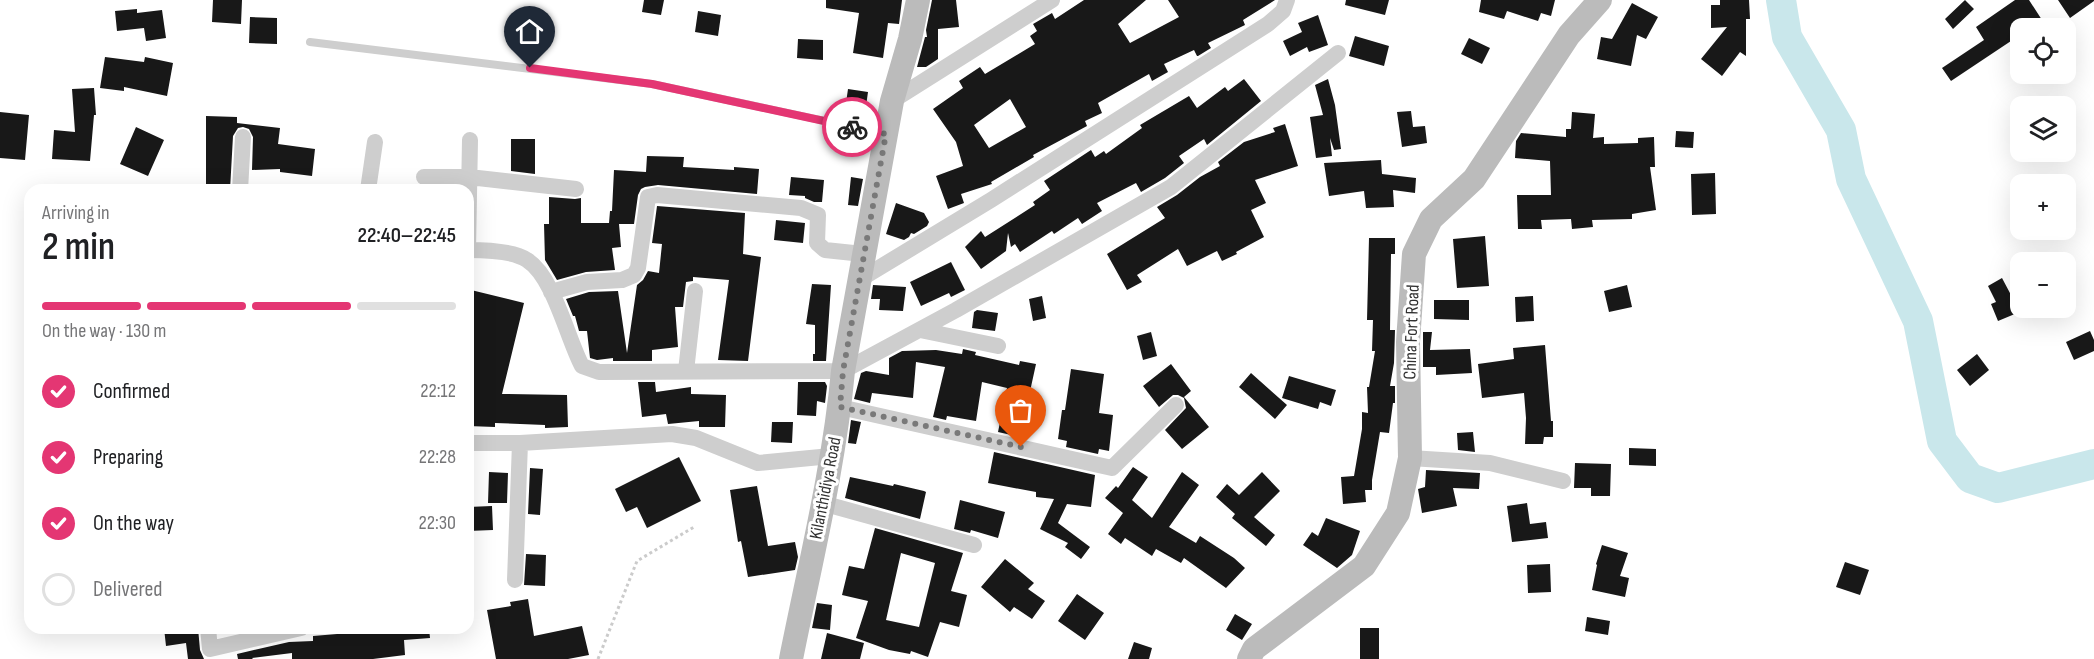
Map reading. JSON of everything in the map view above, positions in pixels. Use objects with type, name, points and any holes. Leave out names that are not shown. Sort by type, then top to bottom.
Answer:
[{"type":"street","name":"Kilanthidiya Road","points":[[791,659],[840,407],[843,371],[892,101],[910,39],[918,0]]},
{"type":"street","points":[[892,101],[1052,0]]},
{"type":"street","points":[[859,280],[1001,194],[1268,24],[1283,11],[1287,0]]},
{"type":"street","name":"China Fort Road","points":[[1249,659],[1254,649],[1364,566],[1398,513],[1410,458],[1408,342],[1414,254],[1431,219],[1474,179],[1569,35],[1600,0]]},
{"type":"street","points":[[474,250],[495,251],[527,259],[538,271],[551,292],[582,366],[599,372],[843,371],[920,330],[1172,187],[1338,53]]},
{"type":"street","points":[[240,184],[243,137]]},
{"type":"street","points":[[469,184],[470,140]]},
{"type":"street","points":[[369,184],[375,142]]},
{"type":"street","points":[[424,177],[469,177],[576,189]]},
{"type":"street","points":[[551,292],[587,282],[622,279],[634,275],[638,268],[648,197],[657,195],[801,208],[818,215],[817,243],[825,250],[863,254]]},
{"type":"street","points":[[686,371],[695,291]]},
{"type":"street","points":[[920,330],[998,346]]},
{"type":"street","points":[[840,407],[1112,468],[1176,405]]},
{"type":"street","points":[[474,443],[520,443],[672,434],[696,438],[758,463],[831,456]]},
{"type":"street","points":[[515,580],[520,443]]},
{"type":"street","points":[[1410,458],[1490,463],[1563,481]]},
{"type":"street","points":[[822,504],[974,545]]},
{"type":"street","points":[[209,634],[210,649],[275,634]]},
{"type":"lane","points":[[310,42],[652,84],[886,134]]},
{"type":"path","points":[[598,659],[637,561],[694,527]]},
{"type":"building","points":[[213,0],[242,0],[241,24],[212,22]]},
{"type":"building","points":[[644,0],[664,0],[661,15],[642,12]]},
{"type":"building","points":[[826,0],[902,0],[899,24],[888,23],[883,58],[853,53],[859,13],[826,8]]},
{"type":"building","points":[[932,0],[956,0],[959,27],[938,29],[938,59],[926,67],[917,67],[925,37],[927,37],[926,30]]},
{"type":"building","points":[[1084,0],[1146,0],[1118,24],[1130,43],[1179,17],[1168,0],[1275,0],[1243,20],[1245,25],[1208,43],[1211,48],[1198,56],[1194,50],[1164,64],[1168,72],[1152,81],[1149,74],[1098,103],[1102,113],[1085,121],[1087,126],[1033,155],[1034,157],[991,182],[992,184],[961,194],[964,203],[948,209],[936,176],[963,166],[956,142],[933,109],[963,88],[959,81],[980,67],[985,74],[1035,44],[1030,36],[1037,31],[1033,24],[1052,13],[1055,19]],"holes":[[[1010,99],[1026,127],[989,148],[974,125]]]},
{"type":"building","points":[[1346,0],[1389,0],[1385,15],[1345,5]]},
{"type":"building","points":[[1481,0],[1555,0],[1551,16],[1541,13],[1538,21],[1507,11],[1504,19],[1479,12]]},
{"type":"building","points":[[1720,0],[1749,0],[1750,19],[1746,19],[1746,56],[1740,52],[1722,76],[1701,59],[1727,27],[1711,28],[1711,5],[1720,5]]},
{"type":"building","points":[[1965,0],[1974,9],[1953,29],[1945,19]]},
{"type":"building","points":[[2015,0],[2029,0],[2041,18],[2010,18],[2010,42],[1951,81],[1942,68],[1984,40],[1976,27]]},
{"type":"building","points":[[2058,0],[2094,0],[2094,1],[2070,18]]},
{"type":"building","points":[[1632,3],[1658,17],[1646,39],[1637,35],[1631,66],[1597,59],[1601,37],[1612,39]]},
{"type":"building","points":[[137,9],[137,13],[162,10],[166,38],[146,41],[144,28],[117,31],[115,11]]},
{"type":"building","points":[[698,11],[721,15],[718,36],[695,32]]},
{"type":"building","points":[[1318,15],[1328,45],[1309,52],[1307,47],[1290,56],[1283,41],[1302,32],[1298,23]]},
{"type":"building","points":[[250,17],[277,18],[277,44],[249,43]]},
{"type":"building","points":[[1355,36],[1389,46],[1384,66],[1349,56]]},
{"type":"building","points":[[1469,38],[1490,48],[1482,64],[1461,54]]},
{"type":"building","points":[[798,39],[823,40],[823,60],[797,58]]},
{"type":"building","points":[[105,57],[144,62],[145,57],[173,63],[167,96],[124,87],[124,91],[100,88]]},
{"type":"building","points":[[1244,79],[1261,101],[1207,145],[1204,139],[1179,156],[1184,163],[1165,178],[1141,192],[1136,183],[1097,203],[1102,211],[1082,224],[1078,218],[1054,234],[1052,231],[1020,252],[1015,244],[1011,247],[1008,233],[1006,251],[981,269],[965,247],[981,231],[985,237],[1035,205],[1033,202],[1050,190],[1044,181],[1091,150],[1095,157],[1104,151],[1106,154],[1142,128],[1140,125],[1189,96],[1197,108],[1225,87],[1228,91]]},
{"type":"building","points":[[1328,79],[1335,105],[1341,149],[1334,150],[1330,138],[1332,156],[1316,158],[1310,117],[1323,115],[1315,85]]},
{"type":"building","points":[[94,88],[96,115],[94,115],[90,161],[52,159],[54,130],[75,132],[72,89]]},
{"type":"building","points":[[848,89],[868,92],[864,120],[844,117]]},
{"type":"building","points":[[1411,111],[1413,127],[1425,126],[1427,143],[1402,147],[1397,112]]},
{"type":"building","points":[[0,112],[29,115],[25,160],[0,158]]},
{"type":"building","points":[[1572,112],[1595,114],[1593,138],[1604,137],[1604,144],[1638,143],[1638,138],[1654,137],[1655,167],[1650,167],[1656,210],[1632,214],[1632,219],[1592,220],[1593,227],[1572,229],[1571,219],[1541,220],[1542,229],[1518,229],[1517,195],[1551,195],[1550,161],[1515,158],[1516,141],[1521,133],[1566,137],[1566,129],[1571,129]]},
{"type":"building","points":[[206,116],[237,117],[237,123],[280,128],[278,144],[315,149],[312,176],[280,172],[280,169],[252,170],[253,137],[249,129],[238,128],[233,136],[230,184],[206,184]]},
{"type":"building","points":[[1285,124],[1298,166],[1255,180],[1266,203],[1251,210],[1264,237],[1222,261],[1217,251],[1187,266],[1178,249],[1137,275],[1142,282],[1127,290],[1107,254],[1165,218],[1157,207],[1220,166],[1218,162],[1244,142],[1275,132],[1273,128]]},
{"type":"building","points":[[136,127],[164,140],[148,176],[120,164]]},
{"type":"building","points":[[1676,131],[1694,132],[1693,148],[1675,147]]},
{"type":"building","points":[[511,139],[535,139],[535,174],[511,171]]},
{"type":"building","points":[[647,156],[684,157],[683,167],[759,169],[757,194],[658,185],[645,187],[638,195],[634,224],[619,224],[621,247],[612,248],[615,270],[586,272],[557,280],[545,260],[544,224],[549,224],[549,197],[581,198],[581,223],[609,223],[610,211],[612,211],[614,170],[646,172]]},
{"type":"building","points":[[1381,160],[1382,174],[1416,178],[1415,193],[1393,190],[1394,207],[1366,208],[1364,191],[1329,196],[1324,163]]},
{"type":"building","points":[[1715,173],[1716,214],[1692,215],[1691,174]]},
{"type":"building","points":[[791,177],[824,180],[822,202],[814,202],[805,196],[789,195]]},
{"type":"building","points":[[851,177],[863,179],[858,206],[848,205]]},
{"type":"building","points":[[896,203],[924,213],[929,222],[927,226],[914,234],[911,233],[904,240],[886,234]]},
{"type":"building","points":[[657,206],[745,213],[743,254],[761,257],[748,361],[718,360],[729,280],[693,277],[693,281],[686,282],[683,307],[675,307],[678,347],[652,350],[652,361],[613,361],[613,358],[597,360],[590,358],[587,331],[579,331],[575,316],[566,299],[589,292],[618,291],[627,353],[637,285],[648,271],[659,273],[662,244],[652,243]]},
{"type":"building","points":[[776,220],[805,223],[803,243],[774,240]]},
{"type":"building","points":[[1485,236],[1489,286],[1457,288],[1453,239]]},
{"type":"building","points":[[1369,238],[1395,238],[1395,254],[1391,254],[1390,330],[1395,330],[1394,363],[1390,386],[1395,386],[1395,403],[1393,403],[1389,433],[1380,432],[1372,490],[1365,490],[1366,502],[1343,504],[1341,477],[1354,476],[1362,429],[1362,412],[1368,413],[1367,387],[1369,387],[1375,351],[1372,351],[1373,320],[1367,320]]},
{"type":"building","points":[[951,262],[965,290],[951,297],[949,293],[921,306],[910,282]]},
{"type":"building","points":[[2002,278],[2010,293],[2010,316],[1998,321],[1991,304],[1996,302],[1988,286]]},
{"type":"building","points":[[812,284],[831,285],[826,361],[813,361],[815,325],[806,324]]},
{"type":"building","points":[[873,285],[906,287],[903,311],[879,310],[880,299],[871,299]]},
{"type":"building","points":[[1627,285],[1632,307],[1609,312],[1604,291]]},
{"type":"building","points":[[474,291],[524,303],[502,394],[567,395],[568,427],[545,428],[545,425],[495,423],[495,427],[474,426]]},
{"type":"building","points":[[1042,296],[1046,318],[1033,321],[1029,299]]},
{"type":"building","points":[[1533,296],[1534,321],[1516,322],[1515,297]]},
{"type":"building","points":[[1434,300],[1469,300],[1469,320],[1434,319]]},
{"type":"building","points":[[977,310],[998,313],[995,331],[972,328],[974,312]]},
{"type":"building","points":[[2090,331],[2094,340],[2094,351],[2074,360],[2066,342]]},
{"type":"building","points":[[1151,332],[1157,356],[1143,360],[1137,336]]},
{"type":"building","points":[[1423,332],[1432,332],[1430,350],[1470,349],[1472,373],[1436,375],[1436,367],[1423,367]]},
{"type":"building","points":[[1545,345],[1553,437],[1544,437],[1543,444],[1525,444],[1524,393],[1482,398],[1478,364],[1514,359],[1513,348]]},
{"type":"building","points":[[963,349],[976,352],[975,355],[1019,365],[1020,361],[1036,364],[1020,437],[998,432],[1007,388],[982,382],[976,421],[947,416],[946,420],[933,417],[945,367],[916,362],[913,398],[872,393],[870,403],[854,399],[861,373],[866,371],[889,375],[889,358],[902,351],[936,350],[962,354]]},
{"type":"building","points":[[1977,354],[1989,370],[1970,386],[1957,370]]},
{"type":"building","points":[[1171,364],[1191,391],[1184,397],[1209,427],[1182,449],[1165,430],[1186,408],[1184,398],[1173,395],[1159,407],[1143,386]]},
{"type":"building","points":[[1071,369],[1104,374],[1099,413],[1113,415],[1109,451],[1099,449],[1098,454],[1066,447],[1067,441],[1058,439]]},
{"type":"building","points":[[1251,373],[1287,405],[1275,419],[1239,387]]},
{"type":"building","points":[[1289,376],[1336,390],[1331,406],[1320,402],[1318,409],[1282,398]]},
{"type":"building","points":[[638,382],[655,382],[656,392],[691,387],[691,394],[726,395],[725,427],[699,427],[699,421],[668,424],[666,414],[642,417]]},
{"type":"building","points":[[798,382],[825,382],[827,386],[825,403],[817,401],[816,416],[797,415]]},
{"type":"building","points":[[851,420],[861,422],[856,444],[848,443]]},
{"type":"building","points":[[772,422],[793,422],[792,443],[771,442]]},
{"type":"building","points":[[1473,432],[1475,452],[1458,450],[1457,433]]},
{"type":"building","points":[[1629,448],[1656,449],[1656,466],[1629,465]]},
{"type":"building","points":[[994,452],[1095,475],[1091,507],[1067,504],[1058,523],[1090,547],[1081,559],[1065,547],[1068,543],[1040,529],[1054,499],[1036,497],[1036,492],[988,483]]},
{"type":"building","points":[[679,457],[701,501],[647,528],[637,507],[626,512],[615,489]]},
{"type":"building","points":[[1575,463],[1611,464],[1610,496],[1591,496],[1591,488],[1574,488]]},
{"type":"building","points":[[1133,467],[1148,477],[1132,500],[1152,518],[1182,472],[1199,485],[1169,527],[1196,543],[1200,536],[1245,568],[1226,588],[1184,558],[1181,563],[1156,549],[1152,556],[1125,538],[1121,544],[1108,534],[1123,513],[1105,498],[1116,486],[1118,488]]},
{"type":"building","points":[[530,468],[543,469],[540,515],[528,514]]},
{"type":"building","points":[[1426,470],[1480,473],[1479,489],[1453,488],[1457,506],[1422,513],[1418,489],[1425,487]]},
{"type":"building","points":[[489,472],[508,473],[507,503],[488,503]]},
{"type":"building","points":[[1262,472],[1280,491],[1254,517],[1275,535],[1266,546],[1232,518],[1235,514],[1216,497],[1227,484],[1239,495]]},
{"type":"building","points":[[850,477],[926,492],[920,519],[845,498]]},
{"type":"building","points":[[757,486],[768,546],[795,542],[798,557],[795,570],[748,577],[741,541],[738,542],[730,490]]},
{"type":"building","points":[[960,500],[1005,512],[998,538],[971,530],[970,533],[954,529]]},
{"type":"building","points":[[1527,503],[1530,524],[1546,522],[1548,538],[1512,542],[1507,506]]},
{"type":"building","points":[[492,506],[493,530],[474,531],[474,507]]},
{"type":"building","points":[[1326,518],[1360,531],[1352,555],[1337,568],[1303,545],[1312,532],[1318,536]]},
{"type":"building","points":[[875,528],[963,553],[951,591],[967,595],[959,627],[940,622],[928,657],[911,651],[910,654],[889,650],[856,638],[868,601],[842,595],[849,566],[864,569]],"holes":[[[901,553],[935,563],[919,627],[886,620]]]},
{"type":"building","points":[[1602,545],[1628,553],[1620,576],[1629,578],[1625,597],[1592,590]]},
{"type":"building","points":[[526,554],[546,555],[545,586],[524,585]]},
{"type":"building","points":[[1005,559],[1034,583],[1028,589],[1045,601],[1032,619],[1014,607],[1010,612],[981,587]]},
{"type":"building","points":[[1845,562],[1869,570],[1860,595],[1836,587]]},
{"type":"building","points":[[1550,564],[1551,592],[1528,593],[1527,565]]},
{"type":"building","points":[[1077,594],[1104,613],[1085,640],[1058,621]]},
{"type":"building","points":[[528,599],[534,636],[582,626],[589,655],[568,659],[496,659],[487,610],[511,606],[510,602]]},
{"type":"building","points":[[817,603],[832,605],[830,630],[812,628]]},
{"type":"building","points":[[1235,614],[1252,624],[1242,640],[1226,630]]},
{"type":"building","points":[[1587,617],[1610,621],[1608,635],[1585,631]]},
{"type":"building","points":[[1360,628],[1379,628],[1379,659],[1360,659]]},
{"type":"building","points":[[827,633],[864,643],[860,659],[821,659]]},
{"type":"building","points":[[165,634],[199,634],[200,650],[204,659],[188,659],[186,643],[166,646]]},
{"type":"building","points":[[430,634],[430,638],[404,640],[405,655],[373,659],[292,659],[292,653],[238,659],[237,654],[289,642],[313,641],[313,636]]},
{"type":"building","points":[[1134,642],[1152,648],[1149,659],[1128,659]]},
{"type":"waterway","points":[[1781,0],[1787,37],[1841,130],[1851,179],[1918,321],[1942,441],[1970,478],[1998,488],[2094,464]]},
{"type":"way so far","points":[[852,127],[886,134],[843,371],[840,407],[1021,447]]},
{"type":"route","points":[[530,68],[652,84],[852,127]]}]
